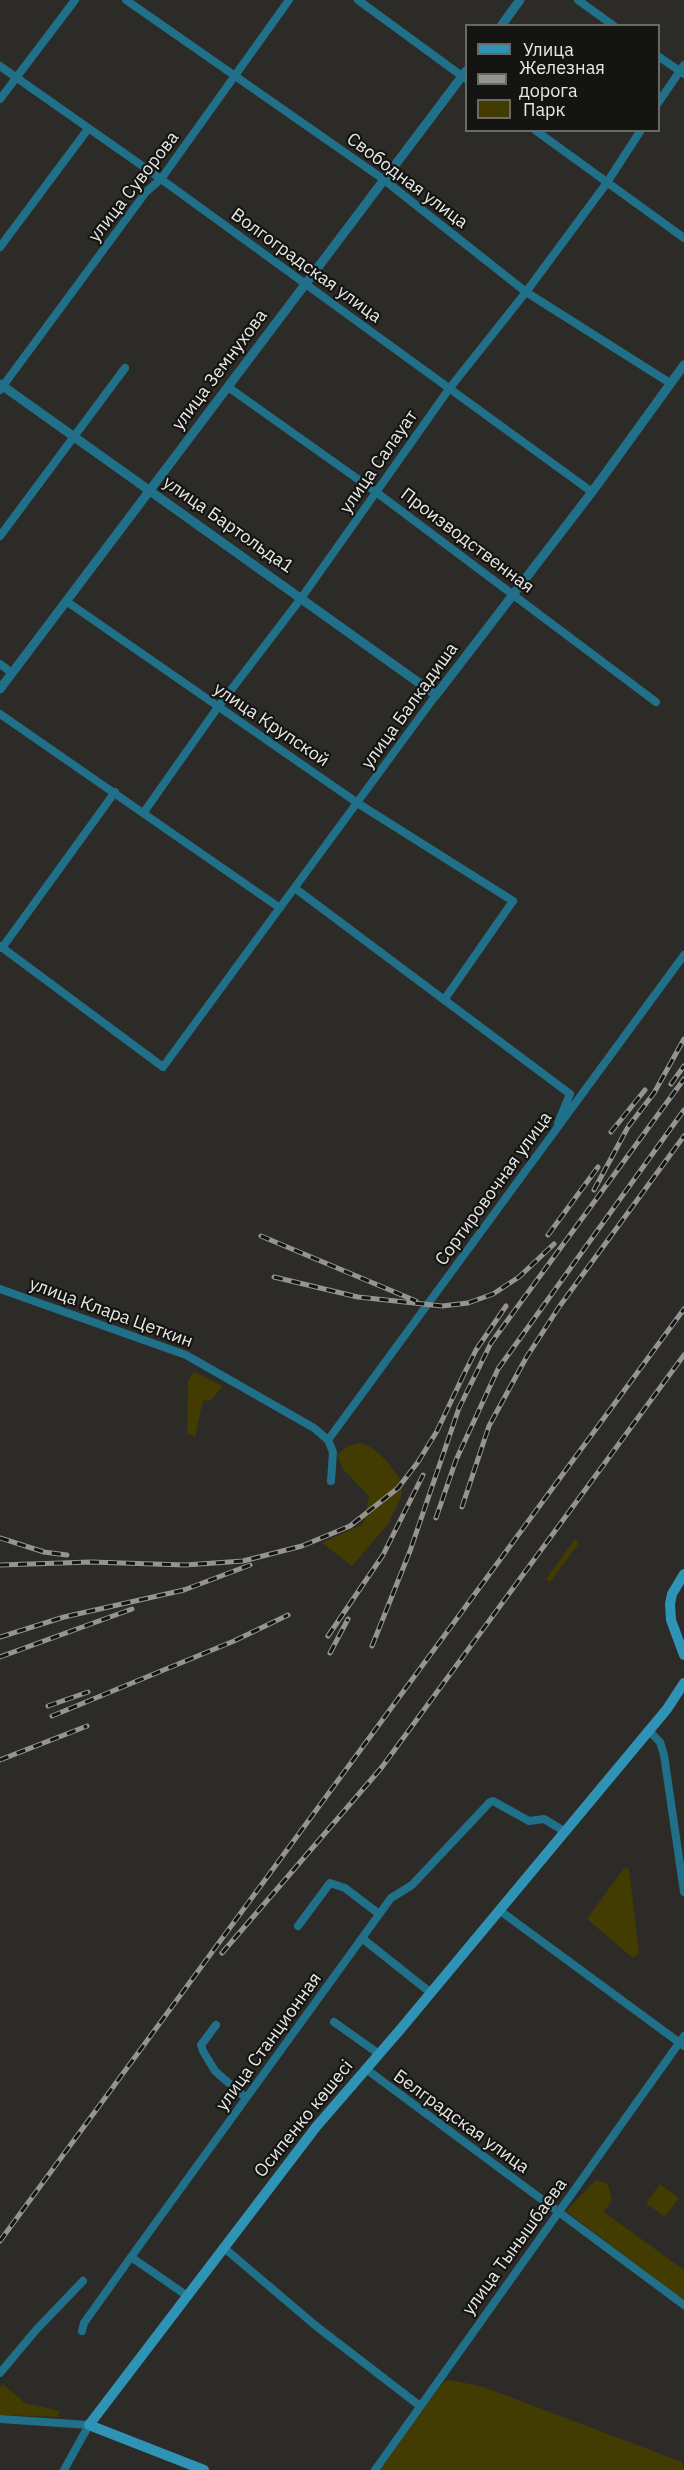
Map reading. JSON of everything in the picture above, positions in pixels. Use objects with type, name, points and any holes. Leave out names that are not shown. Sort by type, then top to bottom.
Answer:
[{"type":"main road","points":[[684,1574],[672,1594],[671,1620],[684,1655]]},
{"type":"main road","points":[[671,1620],[684,1634]]},
{"type":"main road","points":[[667,1709],[684,1683]]},
{"type":"main road","points":[[667,1709],[684,1700]]},
{"type":"main road","name":"Осипенко көшесі","points":[[89,2425],[316,2127],[431,1993],[667,1709]]},
{"type":"main road","points":[[89,2425],[204,2470]]},
{"type":"street","points":[[0,99],[75,0]]},
{"type":"street","name":"Свободная улица","points":[[126,0],[383,179],[526,292],[670,384]]},
{"type":"street","name":"улица Суворова","points":[[1,387],[146,192],[161,179],[289,0]]},
{"type":"street","points":[[358,0],[465,75]]},
{"type":"street","points":[[502,24],[520,0]]},
{"type":"street","points":[[578,0],[611,24]]},
{"type":"street","points":[[660,57],[682,70],[660,100]]},
{"type":"street","name":"Волгоградская улица","points":[[0,66],[161,179],[592,492]]},
{"type":"street","name":"улица Земнухова","points":[[0,689],[383,179],[465,75]]},
{"type":"street","points":[[0,247],[88,129]]},
{"type":"street","points":[[538,132],[606,184],[684,238]]},
{"type":"street","name":"улица Салауат","points":[[144,812],[218,707],[302,597],[449,389],[526,292],[606,184],[640,132]]},
{"type":"street","name":"улица Балкадиша","points":[[1,947],[163,1067],[359,804],[436,695],[515,595],[684,365]]},
{"type":"street","points":[[0,537],[125,368]]},
{"type":"street","name":"улица Бартольда1","points":[[1,387],[302,597],[436,695]]},
{"type":"street","name":"Производственная","points":[[228,387],[376,492],[656,702]]},
{"type":"street","name":"улица Крупской","points":[[66,601],[359,804],[513,901],[444,1000]]},
{"type":"street","points":[[0,664],[12,673]]},
{"type":"street","points":[[0,714],[280,908]]},
{"type":"street","points":[[1,947],[115,792]]},
{"type":"street","points":[[296,889],[570,1094],[554,1134]]},
{"type":"street","name":"Сортировочная улица","points":[[327,1440],[684,955]]},
{"type":"street","name":"улица Клара Цеткин","points":[[0,1289],[186,1355],[314,1428],[327,1440]]},
{"type":"street","points":[[327,1440],[333,1452],[331,1481]]},
{"type":"street","points":[[648,1730],[660,1742],[664,1755],[684,1892]]},
{"type":"street","name":"улица Станционная","points":[[82,2331],[84,2323],[131,2257],[391,1898],[412,1885],[439,1853],[491,1801],[529,1821],[544,1819],[564,1831]]},
{"type":"street","points":[[298,1926],[330,1883],[345,1888],[379,1914]]},
{"type":"street","points":[[499,1910],[682,2041]]},
{"type":"street","points":[[363,1939],[431,1993]]},
{"type":"street","points":[[334,2022],[379,2054]]},
{"type":"street","points":[[216,2025],[201,2045],[203,2051],[215,2071],[246,2098]]},
{"type":"street","name":"улица Тынышбаева","points":[[375,2470],[682,2041]]},
{"type":"street","name":"Белградская улица","points":[[366,2070],[684,2305]]},
{"type":"street","points":[[223,2247],[316,2326],[420,2406]]},
{"type":"street","points":[[131,2257],[186,2295]]},
{"type":"street","points":[[0,2373],[36,2330],[83,2281]]},
{"type":"street","points":[[0,2419],[89,2425]]},
{"type":"street","name":"Осипенко көшесі","points":[[64,2470],[89,2425]]},
{"type":"green space","points":[[194,1372],[223,1386],[211,1400],[203,1401],[195,1437],[187,1433],[188,1381]]},
{"type":"green space","points":[[361,1443],[372,1448],[385,1459],[403,1483],[401,1497],[389,1523],[352,1566],[322,1543],[363,1524],[369,1496],[343,1469],[337,1455],[348,1446]]},
{"type":"green space","points":[[575,1539],[579,1543],[550,1582],[546,1579]]},
{"type":"green space","points":[[624,1868],[629,1869],[639,1953],[633,1958],[587,1919]]},
{"type":"green space","points":[[596,2180],[608,2184],[612,2200],[604,2212],[684,2270],[684,2301],[566,2211]]},
{"type":"green space","points":[[660,2184],[679,2198],[665,2217],[646,2203]]},
{"type":"green space","points":[[449,2380],[481,2386],[682,2462],[684,2470],[380,2470],[443,2382]]},
{"type":"green space","points":[[3,2384],[25,2403],[59,2411],[58,2417],[0,2415],[0,2387]]},
{"type":"railway","points":[[594,1190],[628,1127],[654,1093],[684,1039]]},
{"type":"railway","points":[[671,1084],[684,1066]]},
{"type":"railway","points":[[372,1646],[410,1551],[459,1408],[491,1343],[684,1079]]},
{"type":"railway","points":[[611,1132],[645,1090]]},
{"type":"railway","points":[[436,1518],[456,1460],[498,1369],[684,1110]]},
{"type":"railway","points":[[462,1507],[489,1426],[526,1358],[559,1307],[684,1136]]},
{"type":"railway","points":[[548,1235],[598,1167]]},
{"type":"railway","points":[[261,1236],[416,1301]]},
{"type":"railway","points":[[274,1277],[358,1297],[442,1306],[468,1303],[493,1294],[519,1277],[554,1244]]},
{"type":"railway","points":[[461,1380],[476,1350],[506,1306]]},
{"type":"railway","points":[[0,2241],[684,1309]]},
{"type":"railway","points":[[222,1953],[382,1767],[684,1355]]},
{"type":"railway","points":[[0,1565],[91,1562],[185,1565],[243,1561],[302,1546],[350,1526],[398,1488],[418,1462],[437,1431],[464,1374]]},
{"type":"railway","points":[[328,1636],[383,1555],[423,1475]]},
{"type":"railway","points":[[0,1538],[44,1552],[67,1555]]},
{"type":"railway","points":[[0,1637],[64,1617],[184,1590],[250,1565]]},
{"type":"railway","points":[[0,1657],[132,1609]]},
{"type":"railway","points":[[52,1716],[234,1641],[288,1615]]},
{"type":"railway","points":[[330,1653],[348,1619]]},
{"type":"railway","points":[[48,1706],[88,1692]]},
{"type":"railway","points":[[0,1760],[87,1726]]}]
